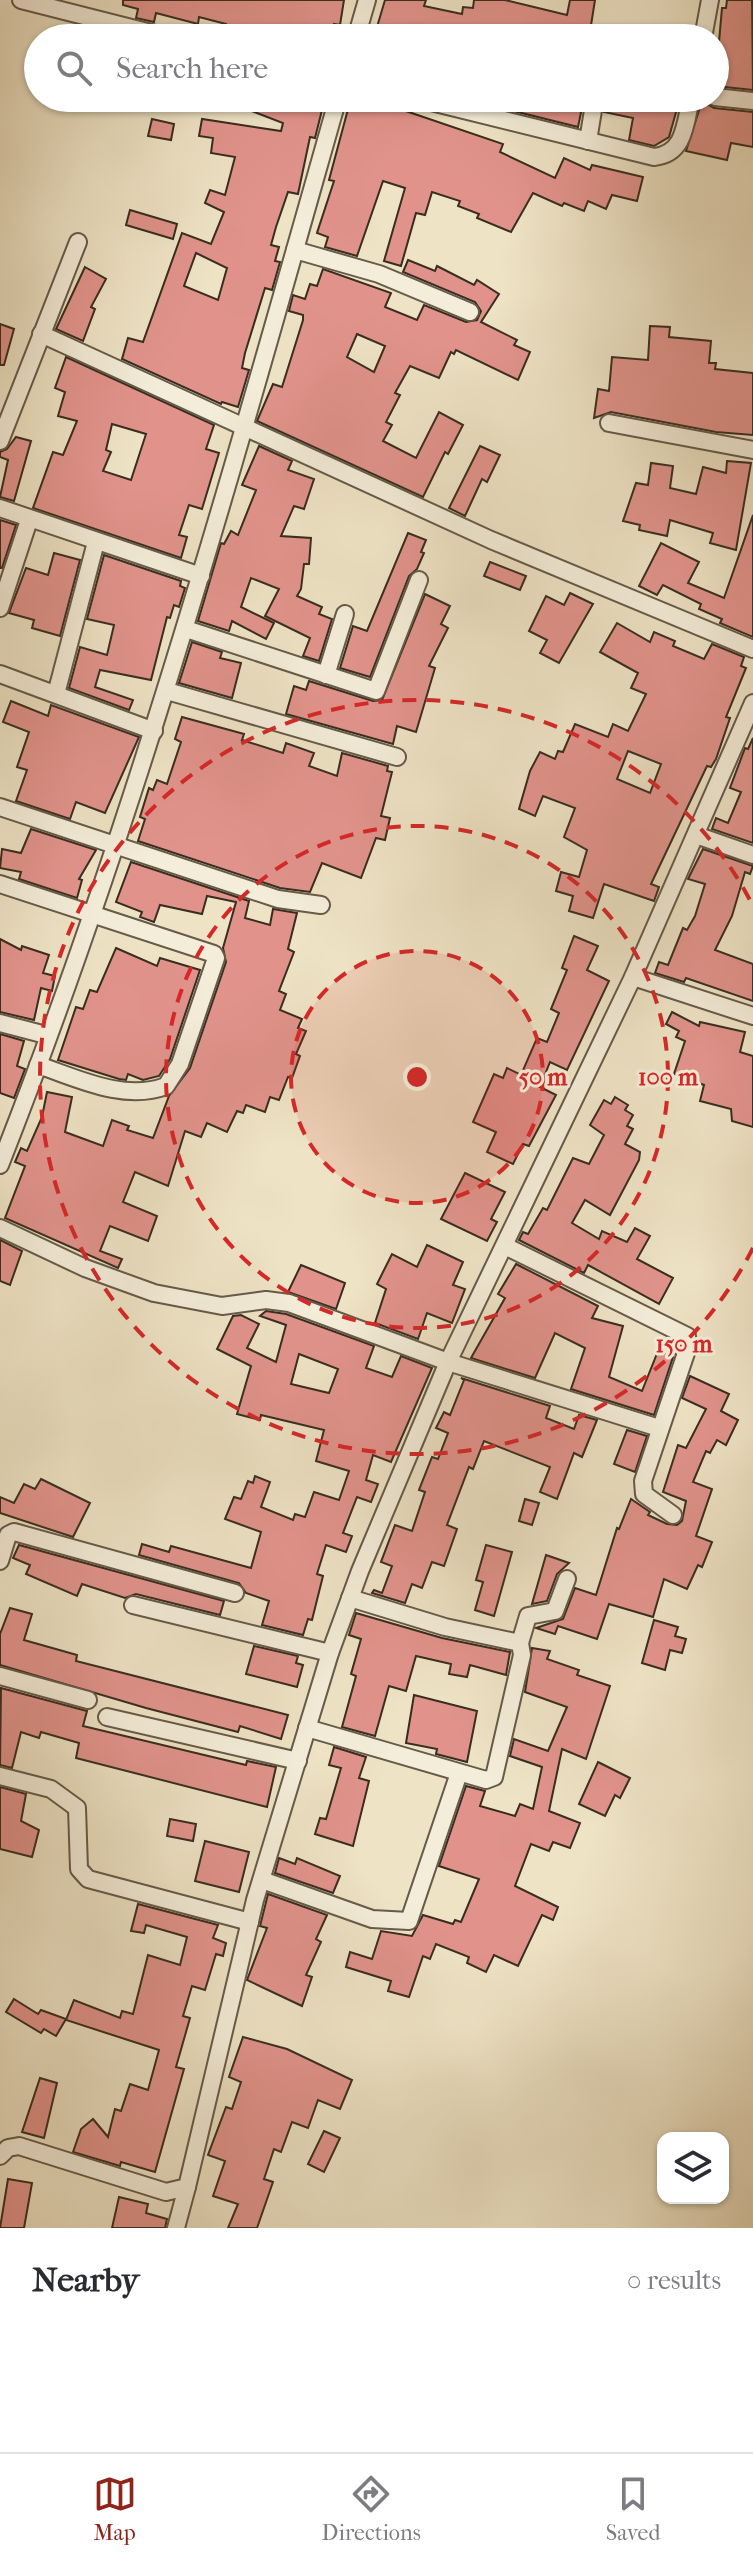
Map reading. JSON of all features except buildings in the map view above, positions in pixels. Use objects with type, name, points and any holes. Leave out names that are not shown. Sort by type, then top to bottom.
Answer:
[{"type":"street","points":[[21,0],[116,24]]},
{"type":"street","points":[[360,24],[367,0]]},
{"type":"street","points":[[706,24],[710,0]]},
{"type":"street","points":[[729,98],[753,101]]},
{"type":"street","points":[[0,1165],[92,913],[167,691],[334,112]]},
{"type":"street","points":[[471,112],[654,157],[665,156],[681,142],[688,112]]},
{"type":"street","points":[[588,141],[593,112]]},
{"type":"street","points":[[0,441],[78,242]]},
{"type":"street","points":[[295,250],[379,274],[470,312]]},
{"type":"street","points":[[41,334],[246,424],[491,540],[753,649]]},
{"type":"street","points":[[609,423],[753,450]]},
{"type":"street","points":[[0,508],[201,576]]},
{"type":"street","points":[[0,608],[29,520]]},
{"type":"street","points":[[56,694],[96,542]]},
{"type":"street","points":[[186,629],[376,691],[419,580]]},
{"type":"street","points":[[326,675],[345,614]]},
{"type":"street","points":[[0,674],[154,731]]},
{"type":"street","points":[[167,691],[397,757]]},
{"type":"street","points":[[176,2228],[250,1922],[330,1653],[350,1598],[448,1362],[633,977],[753,703]]},
{"type":"street","points":[[0,807],[278,899],[321,905]]},
{"type":"street","points":[[696,835],[753,855]]},
{"type":"street","points":[[0,884],[214,954],[216,958],[180,1064],[166,1086],[132,1092],[95,1084],[38,1065]]},
{"type":"street","points":[[633,977],[753,1016]]},
{"type":"street","points":[[0,1023],[46,1035]]},
{"type":"street","points":[[0,1228],[85,1268],[154,1293],[222,1306],[266,1300],[289,1303],[448,1362],[659,1428]]},
{"type":"street","points":[[505,1246],[687,1336],[687,1350],[642,1487],[650,1500],[673,1515]]},
{"type":"street","points":[[0,1561],[8,1535],[14,1532],[235,1593]]},
{"type":"street","points":[[307,1728],[459,1773],[486,1780],[494,1777],[528,1616],[555,1611],[567,1579]]},
{"type":"street","points":[[350,1598],[445,1627],[520,1643]]},
{"type":"street","points":[[133,1605],[330,1653]]},
{"type":"street","points":[[0,1676],[88,1700]]},
{"type":"street","points":[[107,1717],[298,1761]]},
{"type":"street","points":[[262,1880],[372,1919],[409,1921],[459,1773]]},
{"type":"street","points":[[0,1776],[51,1789],[77,1808],[79,1869],[88,1879],[250,1922]]},
{"type":"street","points":[[0,2156],[13,2146],[34,2148],[166,2192],[187,2187]]}]
